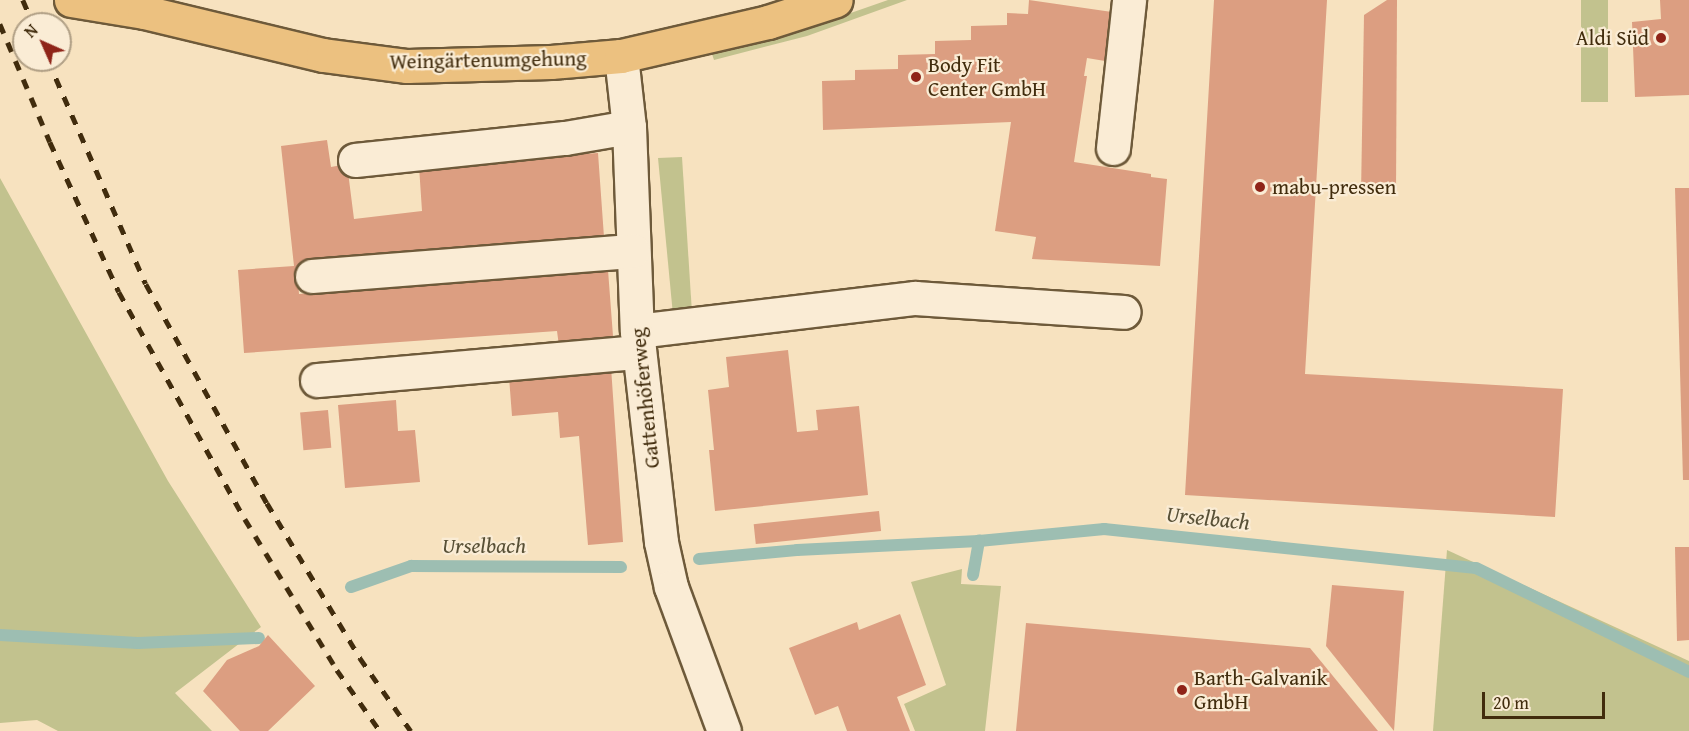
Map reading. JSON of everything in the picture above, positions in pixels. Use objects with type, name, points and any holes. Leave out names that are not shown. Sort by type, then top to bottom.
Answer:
[{"type":"main road","name":"Weingärtenumgehung","points":[[71,0],[131,6],[323,55],[407,66],[550,63],[621,56],[768,22],[836,0]]},
{"type":"street","points":[[1113,148],[1130,0]]},
{"type":"street","name":"Gattenhöferweg","points":[[621,56],[629,127],[638,341],[661,542],[671,586],[724,731]]},
{"type":"street","points":[[354,160],[565,138],[629,127]]},
{"type":"street","points":[[312,276],[633,251]]},
{"type":"street","points":[[317,380],[638,341],[915,298],[1124,312]]},
{"type":"green space","points":[[888,0],[907,0],[807,36],[714,60],[712,54],[782,37]]},
{"type":"green space","points":[[1581,0],[1608,0],[1608,102],[1581,102]]},
{"type":"green space","points":[[682,157],[692,313],[673,315],[658,158]]},
{"type":"green space","points":[[0,178],[168,481],[261,627],[175,693],[212,731],[58,731],[37,720],[0,723]]},
{"type":"green space","points":[[1447,550],[1689,661],[1689,731],[1433,731]]},
{"type":"green space","points":[[962,569],[961,584],[1001,586],[985,731],[915,731],[904,704],[946,685],[911,582]]},
{"type":"building","points":[[1029,0],[1112,12],[1105,61],[1087,58],[1084,76],[1087,76],[1074,162],[1151,174],[1151,177],[1167,179],[1160,266],[1032,259],[1036,237],[995,231],[1011,122],[823,130],[822,81],[855,80],[855,70],[898,69],[898,55],[935,54],[935,41],[971,40],[971,26],[1007,25],[1007,13],[1028,14]]},
{"type":"building","name":"mabu-pressen","points":[[1214,0],[1327,0],[1305,374],[1563,389],[1555,517],[1185,495]]},
{"type":"building","points":[[1387,0],[1397,0],[1396,193],[1361,194],[1364,15]]},
{"type":"building","name":"Aldi Süd","points":[[1660,0],[1689,0],[1689,95],[1635,97],[1632,22],[1661,19]]},
{"type":"building","points":[[327,140],[331,167],[347,164],[354,219],[422,211],[419,166],[598,153],[604,237],[425,249],[400,258],[357,258],[297,266],[299,294],[608,270],[613,336],[596,342],[559,346],[557,331],[244,353],[238,270],[294,266],[281,146]]},
{"type":"building","points":[[1675,188],[1689,188],[1689,480],[1683,480]]},
{"type":"building","points":[[788,350],[797,432],[818,430],[816,410],[859,406],[868,495],[715,511],[709,450],[714,450],[708,390],[729,387],[726,357]]},
{"type":"building","points":[[611,367],[623,542],[588,545],[579,436],[560,438],[558,412],[512,416],[509,377]]},
{"type":"building","points":[[396,400],[398,431],[415,430],[420,482],[345,488],[338,405]]},
{"type":"building","points":[[328,410],[331,448],[303,450],[300,412]]},
{"type":"building","points":[[879,511],[881,531],[756,544],[754,524]]},
{"type":"building","points":[[1675,547],[1689,547],[1689,640],[1677,641]]},
{"type":"building","points":[[1332,585],[1404,591],[1394,731],[1326,646]]},
{"type":"building","points":[[900,614],[926,685],[897,697],[910,731],[847,731],[838,706],[815,715],[789,648],[857,622],[859,630]]},
{"type":"building","name":"Barth-Galvanik GmbH","points":[[1026,623],[1310,648],[1378,731],[1016,731]]},
{"type":"building","points":[[268,635],[315,686],[268,731],[240,731],[203,691],[227,660],[259,646]]},
{"type":"waterway","name":"Urselbach","points":[[699,559],[797,550],[979,541],[1104,529],[1476,568],[1689,672]]},
{"type":"waterway","points":[[973,575],[979,541]]},
{"type":"waterway","name":"Urselbach","points":[[351,587],[411,566],[621,567]]},
{"type":"waterway","name":"Urselbach","points":[[0,635],[138,643],[259,638]]},
{"type":"railway","points":[[23,0],[28,12]]},
{"type":"railway","points":[[0,24],[50,142],[119,292],[245,519],[337,670],[380,731]]},
{"type":"railway","points":[[53,72],[146,284],[267,503],[360,658],[411,731]]},
{"type":"place","name":"Aldi Süd","points":[[1661,38]]},
{"type":"place","name":"Body Fit Center GmbH","points":[[916,77]]},
{"type":"place","name":"mabu-pressen","points":[[1260,187]]},
{"type":"place","name":"Barth-Galvanik GmbH","points":[[1182,690]]}]
